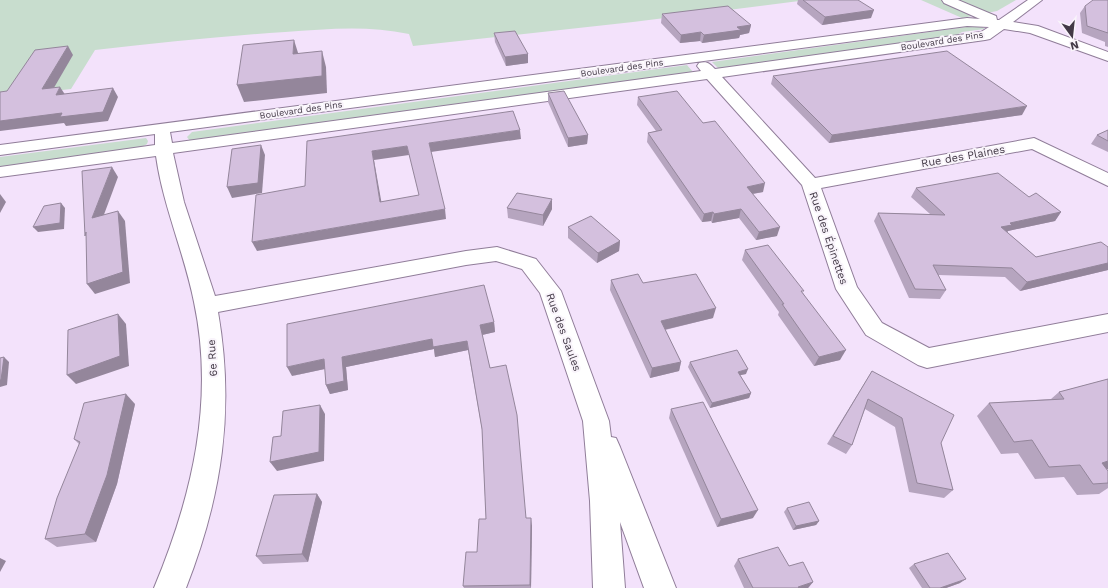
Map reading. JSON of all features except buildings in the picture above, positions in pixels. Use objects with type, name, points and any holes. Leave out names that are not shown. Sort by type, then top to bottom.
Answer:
[{"type":"street","points":[[948,0],[1000,24],[1017,36],[1080,61]]},
{"type":"street","points":[[1000,24],[1036,0]]},
{"type":"street","name":"Boulevard des Pins","points":[[0,172],[163,139],[696,58],[966,22],[1000,24]]},
{"type":"street","points":[[1000,24],[1033,29],[1108,57]]},
{"type":"street","name":"Boulevard des Pins","points":[[0,150],[163,139],[711,74],[985,36],[1000,24]]},
{"type":"street","name":"Rue des Épinettes","points":[[696,58],[811,184],[847,288],[874,329],[927,358],[1108,323]]},
{"type":"street","name":"6e Rue","points":[[163,139],[180,222],[206,306],[214,361],[214,423],[206,479],[183,559],[170,588]]},
{"type":"street","name":"Rue des Plaines","points":[[811,184],[1034,143],[1108,180]]},
{"type":"street","name":"Rue des Saules","points":[[206,306],[466,258],[497,254],[529,264],[550,291],[596,421],[604,501],[609,588]]},
{"type":"street","points":[[596,421],[660,588]]},
{"type":"green space","points":[[0,0],[807,0],[633,22],[413,46],[409,34],[378,29],[347,28],[166,42],[95,50],[71,89],[0,97]]},
{"type":"green space","points":[[921,0],[1016,0],[997,11],[962,18]]},
{"type":"green space","points":[[980,25],[985,29],[962,32],[953,37],[719,69],[712,62]]},
{"type":"green space","points":[[687,65],[693,72],[190,141],[187,137],[192,132]]},
{"type":"green space","points":[[146,138],[148,141],[147,144],[140,148],[0,167],[0,157]]}]
